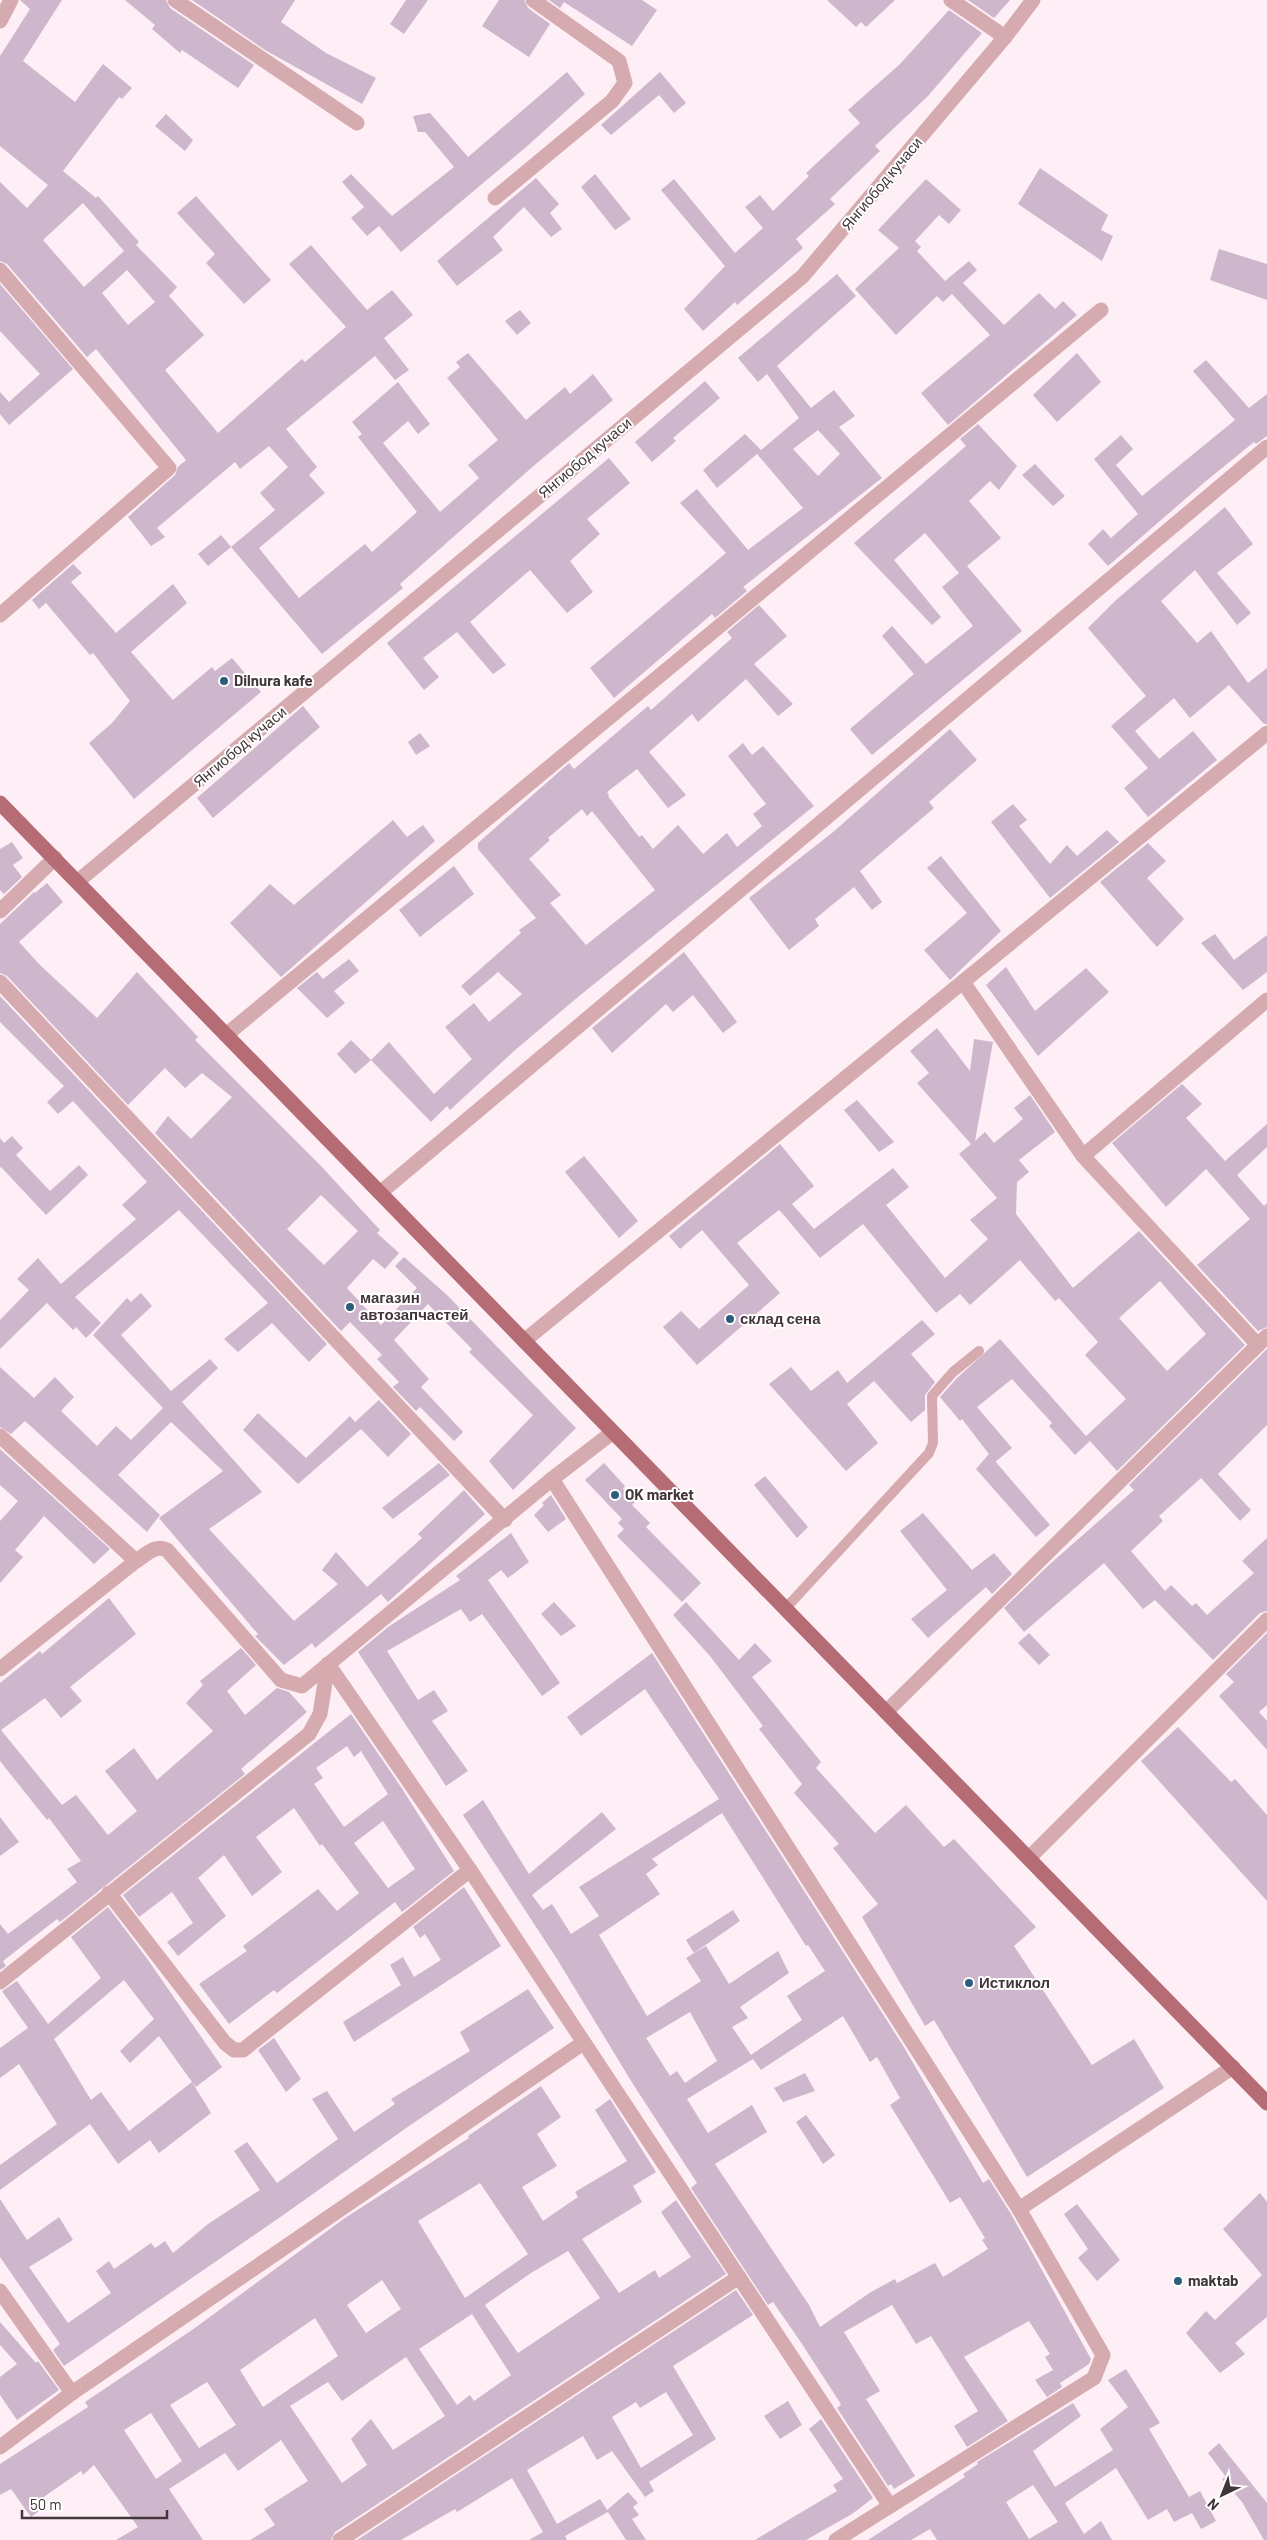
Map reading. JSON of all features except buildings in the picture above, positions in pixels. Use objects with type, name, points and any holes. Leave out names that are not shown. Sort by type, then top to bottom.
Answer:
[{"type":"main road","points":[[0,802],[1267,2103]]},
{"type":"street","points":[[0,22],[11,0]]},
{"type":"street","points":[[175,0],[358,122]]},
{"type":"street","points":[[495,198],[612,102],[625,83],[619,61],[533,0]]},
{"type":"street","points":[[951,0],[1005,37]]},
{"type":"street","name":"Янгиобод кучаси","points":[[78,882],[803,276],[1005,37],[1033,0]]},
{"type":"street","points":[[0,270],[169,468],[0,615]]},
{"type":"street","points":[[226,1035],[1101,310]]},
{"type":"street","points":[[380,1193],[1267,447]]},
{"type":"street","points":[[524,1341],[1267,733]]},
{"type":"street","points":[[0,911],[55,858]]},
{"type":"street","points":[[0,982],[505,1520]]},
{"type":"street","points":[[886,1712],[1262,1341],[1083,1156],[963,982]]},
{"type":"street","points":[[1083,1156],[1267,1000]]},
{"type":"street","points":[[0,1669],[136,1561],[156,1548],[167,1550],[281,1680],[302,1686],[613,1432]]},
{"type":"street","points":[[0,1436],[136,1561]]},
{"type":"street","points":[[552,1480],[1019,2209],[1103,2355],[1094,2378],[836,2540]]},
{"type":"street","points":[[1028,1858],[1267,1620]]},
{"type":"street","points":[[328,1664],[470,1870],[890,2506]]},
{"type":"street","points":[[0,1982],[309,1734],[320,1714],[328,1664]]},
{"type":"street","points":[[109,1893],[225,2042],[234,2050],[243,2050],[470,1870]]},
{"type":"street","points":[[0,2447],[72,2393],[583,2043]]},
{"type":"street","points":[[1019,2209],[1233,2068]]},
{"type":"street","points":[[340,2540],[739,2278]]},
{"type":"street","points":[[0,2291],[72,2393]]},
{"type":"lane","points":[[785,1608],[929,1454],[933,1442],[932,1396],[953,1372],[979,1351]]},
{"type":"place","name":"Dilnura kafe","points":[[224,681]]},
{"type":"place","name":"магазин автозапчастей","points":[[350,1307]]},
{"type":"place","name":"склад сена","points":[[730,1319]]},
{"type":"place","name":"OK market","points":[[615,1495]]},
{"type":"place","name":"Истиклол","points":[[969,1983]]},
{"type":"place","name":"maktab","points":[[1178,2281]]}]
